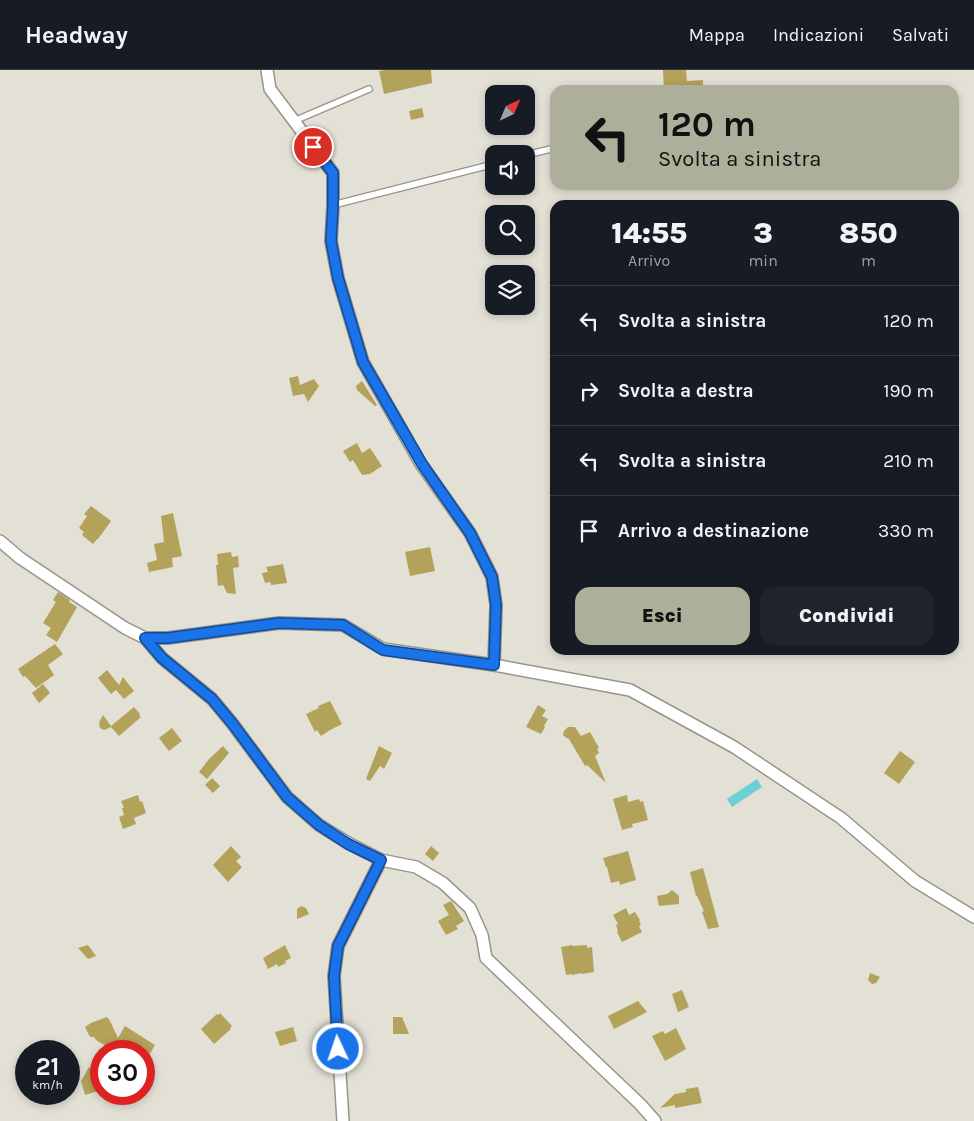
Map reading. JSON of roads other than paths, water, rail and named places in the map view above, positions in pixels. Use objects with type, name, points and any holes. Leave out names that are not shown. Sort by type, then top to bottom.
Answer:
[{"type":"street","points":[[267,70],[270,89],[333,173],[331,241],[334,260],[363,362],[422,464],[470,533],[492,577],[496,605],[494,665]]},
{"type":"street","points":[[0,541],[20,558],[125,628],[145,638],[162,658],[212,699],[287,797],[319,825],[348,844],[381,860],[416,867],[442,883],[470,908],[482,935],[486,958],[640,1104],[655,1121]]},
{"type":"street","points":[[145,638],[168,638],[279,623],[343,625],[383,650],[494,665],[630,690],[734,747],[840,818],[915,882],[974,917]]},
{"type":"street","points":[[342,1121],[334,976],[338,946],[381,860]]},
{"type":"lane","points":[[294,121],[369,89]]},
{"type":"lane","points":[[535,153],[550,149]]},
{"type":"lane","points":[[333,206],[485,166]]},
{"type":"water","points":[[757,779],[762,787],[732,807],[727,799]]}]
